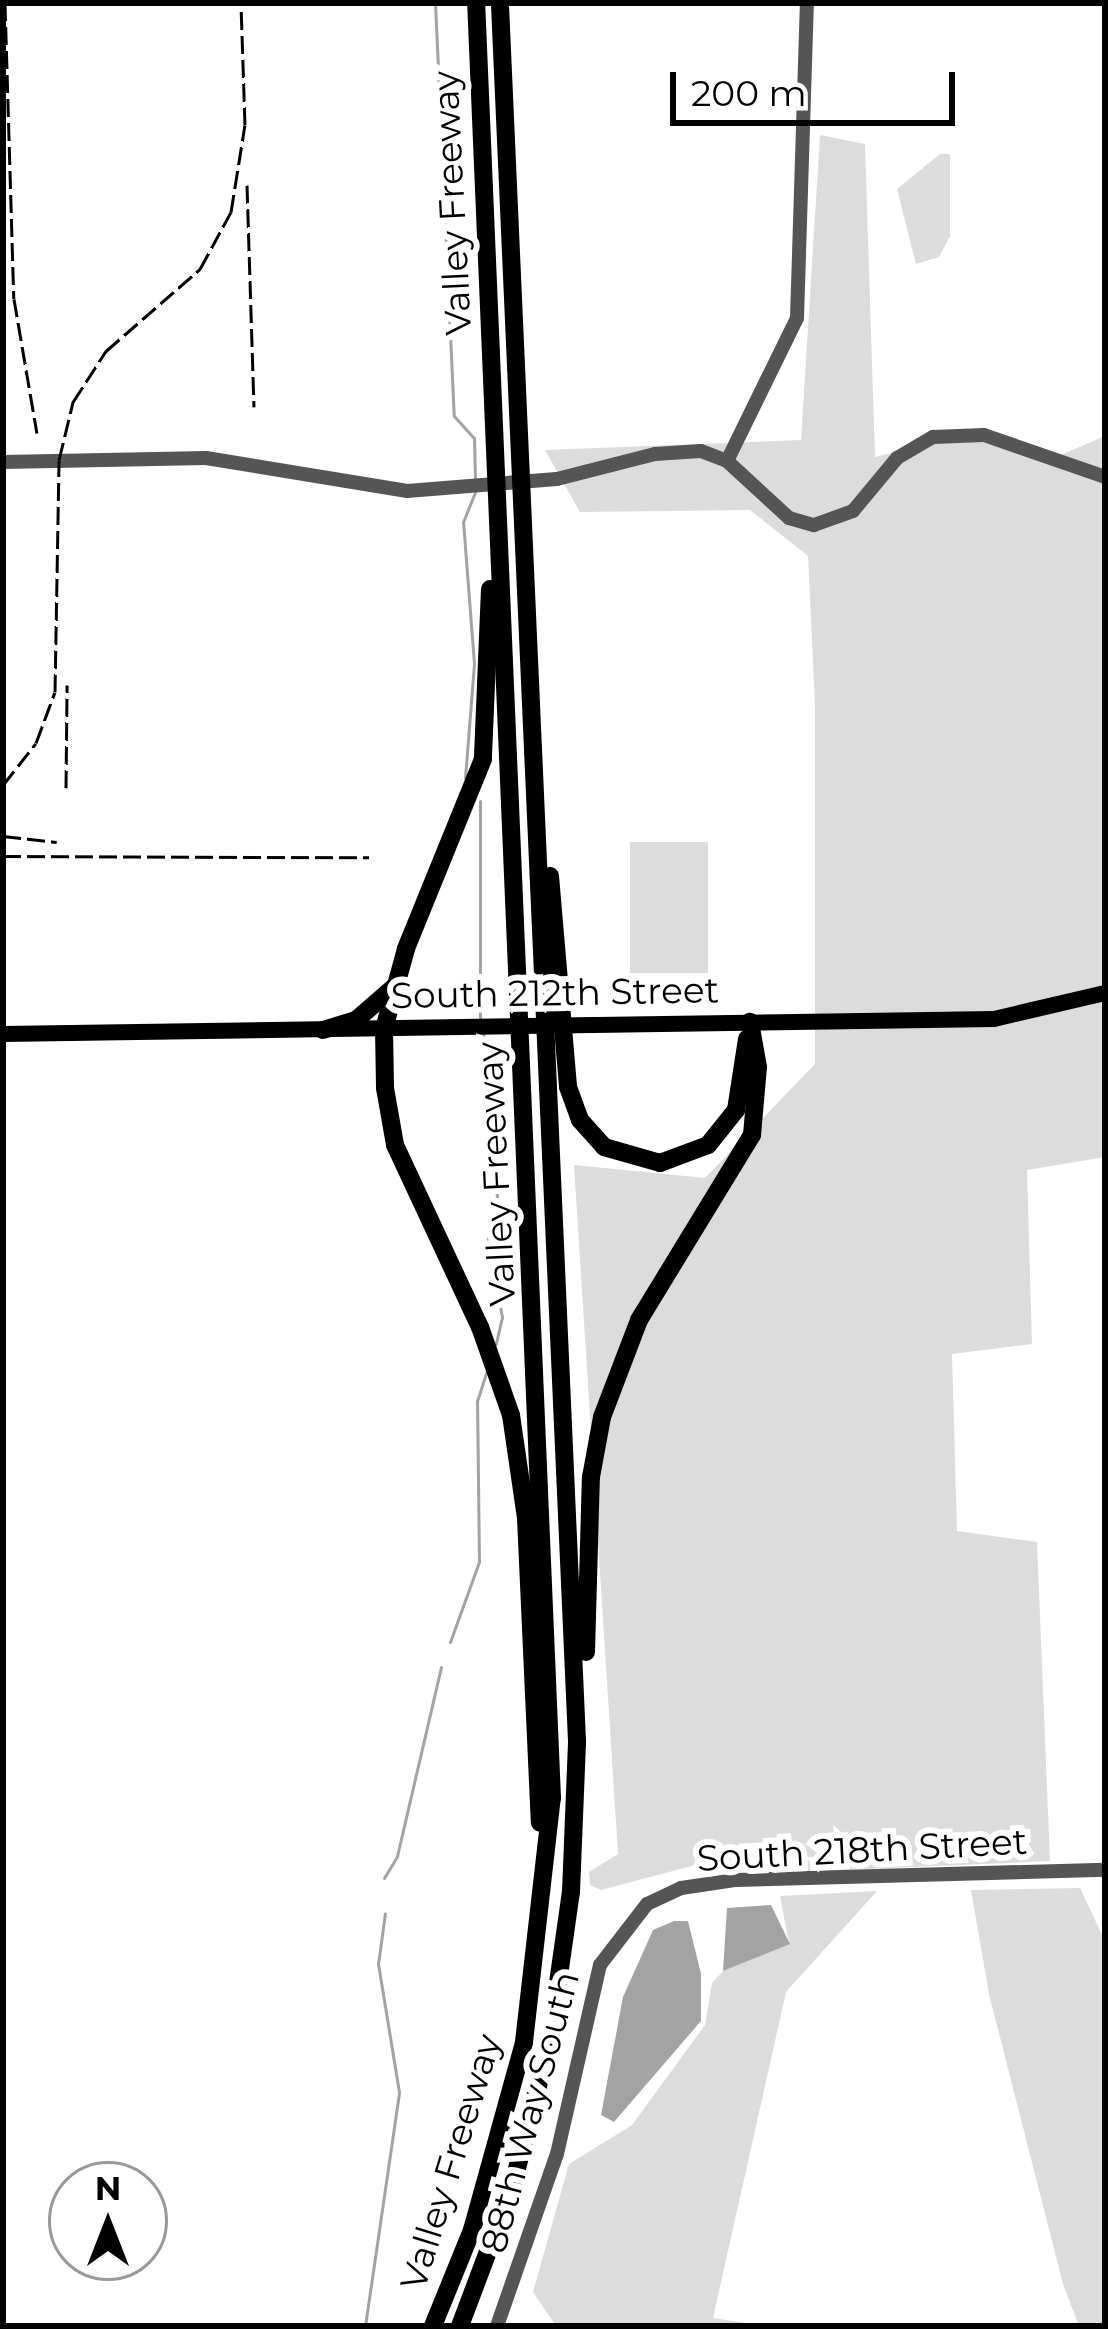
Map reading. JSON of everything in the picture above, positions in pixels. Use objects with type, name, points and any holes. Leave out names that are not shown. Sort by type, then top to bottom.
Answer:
[{"type":"highway","name":"Valley Freeway","points":[[433,2326],[498,2148],[524,2042],[544,1894],[553,1722],[476,3]]},
{"type":"highway","name":"Valley Freeway","points":[[460,2326],[512,2188],[550,2039],[571,1892],[577,1741],[500,3]]},
{"type":"highway","points":[[497,518],[485,740],[456,836],[415,922],[384,1029],[394,1145],[502,1384],[526,1518],[544,1894]]},
{"type":"highway","points":[[539,819],[554,901],[568,1087],[597,1141],[652,1163],[703,1149],[736,1109],[750,1022]]},
{"type":"highway","points":[[323,1030],[356,1020],[398,984]]},
{"type":"highway","points":[[577,1741],[591,1477],[602,1417],[639,1320],[752,1135],[758,1067],[750,1022]]},
{"type":"main road","name":"South 212th Street","points":[[3,1034],[1023,1016],[1105,993]]},
{"type":"street","points":[[727,461],[797,318],[807,3]]},
{"type":"street","points":[[3,461],[206,458],[377,490],[557,479],[676,451],[727,461],[789,518],[814,525],[853,511],[897,458],[933,437],[984,435],[1105,478]]},
{"type":"street","name":"South 218th Street","points":[[631,1918],[663,1895],[717,1882],[1105,1870]]},
{"type":"street","name":"88th Way South","points":[[497,2326],[552,2172],[600,1965],[631,1918]]},
{"type":"shaded area","points":[[820,135],[865,144],[875,457],[970,433],[1049,460],[1105,436],[1105,1157],[1027,1170],[1032,1344],[952,1354],[957,1531],[1037,1542],[1050,1861],[771,1873],[722,1858],[601,1890],[590,1885],[589,1872],[618,1854],[574,1165],[705,1178],[815,1064],[815,705],[808,556],[750,510],[580,512],[545,450],[801,440]]},
{"type":"shaded area","points":[[940,154],[950,154],[950,236],[939,257],[916,264],[897,189]]},
{"type":"shaded area","points":[[630,842],[708,842],[708,973],[630,973]]},
{"type":"shaded area","points":[[1080,1888],[1105,1941],[1105,2326],[1079,2326],[1063,2284],[989,1994],[971,1890]]},
{"type":"shaded area","points":[[877,1891],[786,1992],[713,2318],[765,2326],[556,2326],[533,2292],[569,2164],[632,2125],[705,2025],[712,1983],[723,1971],[789,1944],[780,1896]]},
{"type":"shaded area","points":[[771,1905],[790,1944],[723,1971],[727,1908]]},
{"type":"shaded area","points":[[688,1921],[701,1974],[701,2021],[614,2122],[601,2115],[623,1997],[653,1930]]},
{"type":"waterway","points":[[435,3],[454,416],[474,438],[475,480]]},
{"type":"waterway","points":[[465,778],[474,664],[463,522],[476,490]]},
{"type":"waterway","points":[[480,801],[480,1018]]},
{"type":"waterway","points":[[483,1033],[497,1111],[486,1140],[497,1196],[487,1243],[502,1317],[496,1344]]},
{"type":"waterway","points":[[450,1642],[479,1562],[477,1401],[487,1370]]},
{"type":"waterway","points":[[384,1878],[397,1856],[441,1667]]},
{"type":"waterway","points":[[365,2326],[399,2092],[378,1964],[385,1913]]},
{"type":"railway","points":[[5,3],[14,299],[37,433]]},
{"type":"railway","points":[[3,785],[36,743],[55,692],[59,460],[73,402],[106,351],[200,269],[231,212],[245,125],[241,3]]},
{"type":"railway","points":[[247,185],[254,407]]},
{"type":"railway","points":[[66,788],[67,685]]},
{"type":"railway","points":[[3,836],[57,842]]},
{"type":"railway","points":[[3,856],[369,857]]}]
